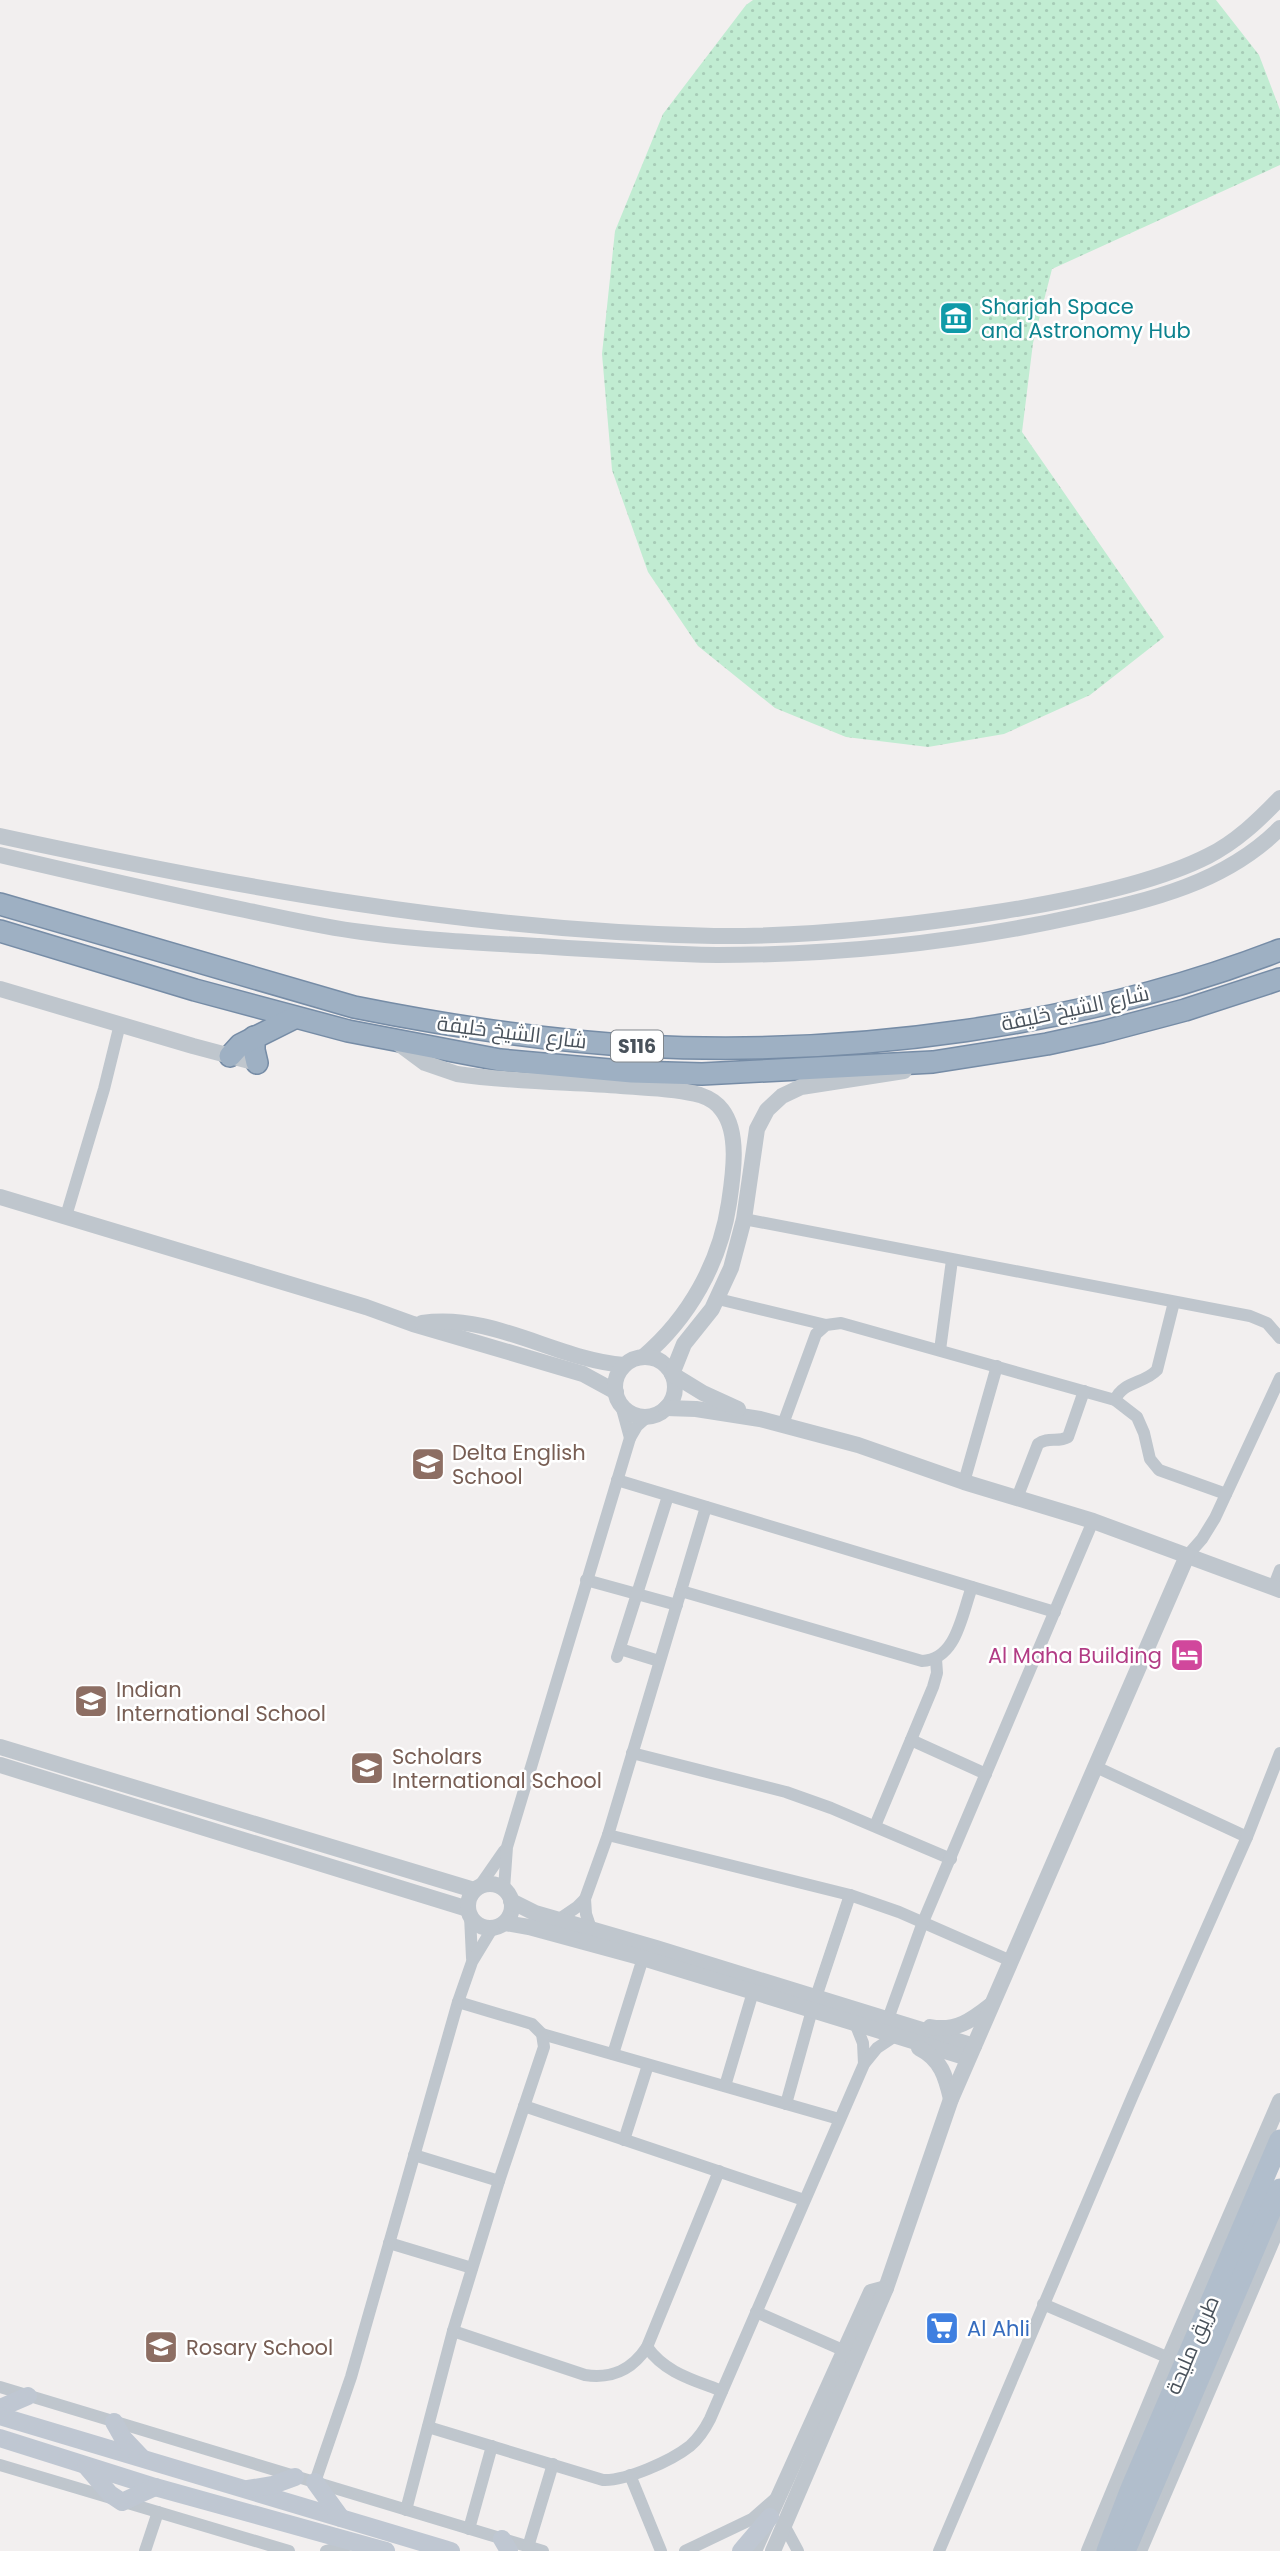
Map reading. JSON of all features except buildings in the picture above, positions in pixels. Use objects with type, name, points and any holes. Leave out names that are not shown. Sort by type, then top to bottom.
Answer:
[{"type":"highway","name":"شارع الشيخ خليفة","points":[[0,904],[354,1007],[491,1031],[642,1046],[728,1047],[836,1043],[988,1027],[1124,1000],[1280,950]]},
{"type":"highway","name":"شارع الشيخ خليفة","points":[[0,931],[294,1018],[398,1043],[500,1060],[632,1072],[702,1074],[933,1062],[1047,1044],[1102,1032],[1185,1010],[1280,979]]},
{"type":"highway","points":[[230,1056],[237,1047],[294,1018]]},
{"type":"highway","points":[[254,1037],[257,1063]]},
{"type":"main road","name":"طريق مليحة","points":[[1107,2551],[1140,2466],[1280,2140]]},
{"type":"main road","name":"طريق مليحة","points":[[1125,2551],[1212,2362],[1280,2189]]},
{"type":"main road","points":[[0,2409],[28,2396]]},
{"type":"main road","points":[[0,2416],[451,2551]]},
{"type":"main road","points":[[114,2422],[123,2438],[143,2459]]},
{"type":"main road","points":[[0,2438],[155,2487],[386,2551]]},
{"type":"main road","points":[[85,2464],[110,2494],[122,2502],[155,2487]]},
{"type":"main road","points":[[243,2490],[273,2485],[295,2477]]},
{"type":"main road","points":[[315,2482],[341,2518]]},
{"type":"main road","points":[[741,2551],[777,2521]]},
{"type":"street","points":[[0,836],[205,879],[338,902],[523,924],[616,932],[716,936],[793,933],[947,920],[1065,899],[1183,868],[1234,840],[1280,798]]},
{"type":"street","points":[[0,855],[139,888],[340,929],[386,935],[617,951],[717,955],[796,953],[866,947],[1023,928],[1161,895],[1220,873],[1247,856],[1280,828]]},
{"type":"street","points":[[269,915],[292,914],[329,918],[336,914],[338,902]]},
{"type":"street","points":[[0,989],[257,1063]]},
{"type":"street","points":[[66,1216],[104,1089],[120,1024]]},
{"type":"street","points":[[398,1043],[425,1063],[457,1074],[675,1091],[705,1097],[722,1110],[731,1130],[733,1172],[728,1212],[717,1250],[701,1286],[682,1318],[643,1357],[624,1366],[616,1378],[618,1399],[630,1438]]},
{"type":"street","points":[[472,1962],[468,1902],[506,1848],[630,1438],[637,1426],[647,1417],[661,1413],[674,1396],[673,1374],[684,1344],[718,1299],[733,1260],[744,1219],[757,1129],[774,1102],[791,1090],[875,1077],[933,1062]]},
{"type":"street","points":[[0,1197],[583,1374],[618,1399],[633,1414],[647,1417]]},
{"type":"street","points":[[744,1219],[1259,1319],[1274,1329],[1280,1338]]},
{"type":"street","points":[[940,1350],[952,1260]]},
{"type":"street","points":[[718,1299],[826,1325],[841,1323],[1115,1400],[1137,1417],[1154,1465],[1166,1473],[1226,1494]]},
{"type":"street","points":[[1115,1400],[1124,1388],[1150,1377],[1157,1370],[1174,1302]]},
{"type":"street","points":[[412,1324],[440,1321],[476,1325],[523,1336],[589,1359],[624,1366]]},
{"type":"street","points":[[783,1424],[816,1334],[826,1325]]},
{"type":"street","points":[[643,1357],[663,1363],[673,1374],[703,1393],[760,1419]]},
{"type":"street","points":[[964,1482],[997,1366]]},
{"type":"street","points":[[754,2551],[777,2521],[887,2288],[951,2099],[971,2052],[1187,1556],[1209,1529],[1280,1378]]},
{"type":"street","points":[[1017,1498],[1038,1444],[1068,1437],[1084,1391]]},
{"type":"street","points":[[666,1408],[696,1409],[760,1419],[870,1449],[964,1482],[1093,1521],[1277,1589],[1280,1570]]},
{"type":"street","points":[[617,1480],[1055,1612]]},
{"type":"street","points":[[659,1661],[619,1653],[668,1496]]},
{"type":"street","points":[[591,1929],[585,1899],[608,1835],[706,1507]]},
{"type":"street","points":[[428,2427],[603,2480],[630,2475],[690,2445],[705,2429],[864,2064],[895,2026],[923,1922],[1093,1521]]},
{"type":"street","points":[[586,1580],[677,1605]]},
{"type":"street","points":[[681,1591],[916,1659],[936,1659],[951,1645],[972,1587]]},
{"type":"street","points":[[875,1826],[936,1680],[936,1659]]},
{"type":"street","points":[[911,1740],[986,1774]]},
{"type":"street","points":[[0,1747],[477,1889],[496,1885],[527,1910],[971,2052]]},
{"type":"street","points":[[632,1753],[764,1786],[831,1808],[951,1858]]},
{"type":"street","points":[[939,2551],[1043,2304],[1247,1837],[1280,1753]]},
{"type":"street","points":[[0,1765],[469,1913],[479,1926],[541,1930],[753,1992],[814,2003],[855,2023],[895,2026],[913,2023],[938,2029],[954,2028],[969,2021],[993,2003]]},
{"type":"street","points":[[1096,1767],[1247,1837]]},
{"type":"street","points":[[608,1835],[850,1895],[923,1922],[1011,1961]]},
{"type":"street","points":[[315,2482],[351,2376],[458,2002],[472,1962],[512,1909],[508,1895],[506,1848]]},
{"type":"street","points":[[786,2104],[814,2003],[850,1895]]},
{"type":"street","points":[[558,1920],[585,1899]]},
{"type":"street","points":[[613,2054],[643,1958]]},
{"type":"street","points":[[724,2086],[753,1992]]},
{"type":"street","points":[[406,2510],[453,2331],[544,2047],[538,2028],[525,2021],[458,2002]]},
{"type":"street","points":[[855,2023],[863,2043],[864,2064]]},
{"type":"street","points":[[895,2026],[934,2058],[947,2080],[951,2099]]},
{"type":"street","points":[[542,2034],[839,2119]]},
{"type":"street","points":[[624,2140],[648,2064]]},
{"type":"street","points":[[1089,2551],[1280,2101]]},
{"type":"street","points":[[524,2106],[804,2200]]},
{"type":"street","points":[[414,2155],[499,2181]]},
{"type":"street","points":[[453,2331],[595,2376],[626,2370],[648,2347],[719,2171]]},
{"type":"street","points":[[1139,2551],[1212,2362],[1280,2222]]},
{"type":"street","points":[[389,2243],[472,2268]]},
{"type":"street","points":[[773,2551],[779,2496],[871,2292],[887,2288]]},
{"type":"street","points":[[1043,2304],[1169,2358]]},
{"type":"street","points":[[756,2312],[845,2350]]},
{"type":"street","points":[[648,2347],[658,2361],[672,2371],[722,2391]]},
{"type":"street","points":[[0,2387],[469,2529],[505,2545],[543,2551]]},
{"type":"street","points":[[469,2529],[492,2446]]},
{"type":"street","points":[[528,2547],[553,2464]]},
{"type":"street","points":[[0,2466],[289,2551]]},
{"type":"street","points":[[630,2475],[661,2551]]},
{"type":"street","points":[[685,2551],[752,2519],[779,2496]]},
{"type":"street","points":[[145,2551],[158,2512]]},
{"type":"street","points":[[777,2521],[798,2551]]},
{"type":"street","points":[[326,2551],[359,2542]]},
{"type":"green space","points":[[753,0],[1216,0],[1259,55],[1280,110],[1280,165],[1052,269],[1033,343],[1022,432],[1164,637],[1090,695],[1004,734],[928,747],[846,737],[775,708],[698,646],[648,572],[612,470],[602,354],[615,231],[663,114],[746,5]]},
{"type":"place","name":"Sharjah Space and Astronomy Hub","points":[[956,318]]},
{"type":"place","name":"Delta English School","points":[[428,1464]]},
{"type":"place","name":"Al Maha Building","points":[[1187,1655]]},
{"type":"place","name":"Indian International School","points":[[91,1701]]},
{"type":"place","name":"Scholars International School","points":[[367,1768]]},
{"type":"place","name":"Al Ahli","points":[[942,2328]]},
{"type":"place","name":"Rosary School","points":[[161,2347]]}]
